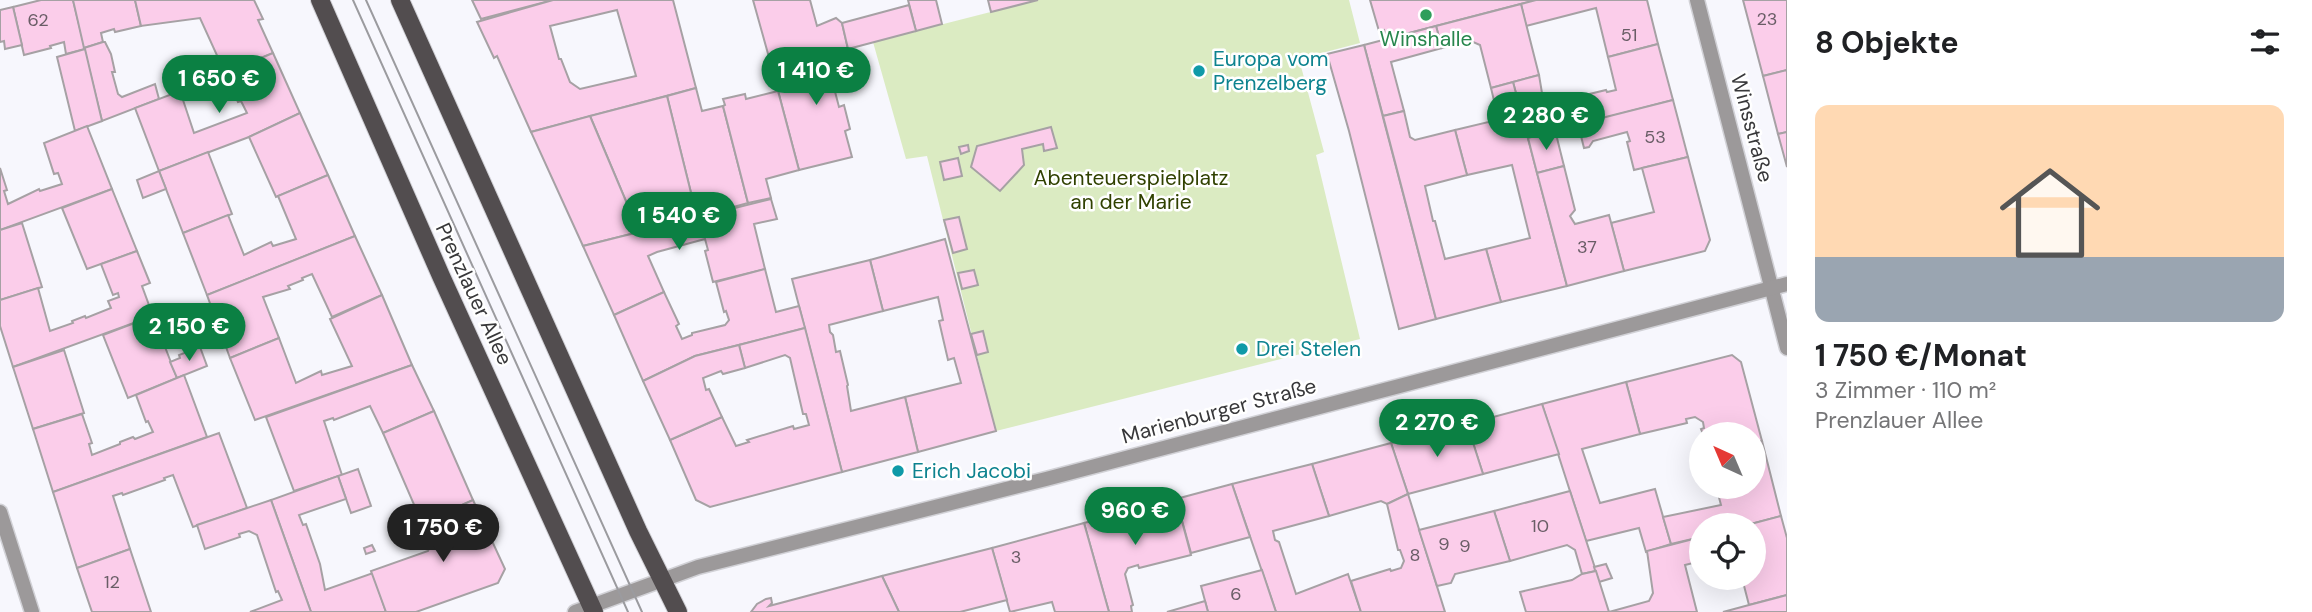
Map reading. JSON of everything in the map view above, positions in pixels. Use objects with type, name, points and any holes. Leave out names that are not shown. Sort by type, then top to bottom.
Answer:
[{"type":"main road","name":"Prenzlauer Allee","points":[[320,0],[587,610]]},
{"type":"main road","points":[[400,0],[630,513],[678,612]]},
{"type":"street","name":"Winsstraße","points":[[1697,0],[1787,348]]},
{"type":"street","name":"Marienburger Straße","points":[[662,578],[1034,483],[1787,284]]},
{"type":"street","points":[[0,512],[32,612]]},
{"type":"street","name":"Prenzlauer Allee","points":[[587,610],[662,578]]},
{"type":"green space","name":"Abenteuerspielplatz an der Marie","points":[[1038,0],[1349,0],[1360,43],[1299,59],[1324,152],[1316,155],[1360,339],[996,431],[927,156],[906,159],[873,42]]},
{"type":"building","points":[[41,0],[73,0],[85,49],[66,54],[64,42],[24,55],[13,7]]},
{"type":"building","points":[[73,0],[135,0],[141,26],[101,33],[103,42],[84,48]]},
{"type":"building","points":[[135,0],[254,0],[263,19],[258,20],[273,53],[225,73],[200,18],[141,26]]},
{"type":"building","points":[[472,0],[553,0],[481,19]]},
{"type":"building","points":[[553,0],[673,0],[696,88],[531,132],[497,56],[494,58],[477,22]],"holes":[[[617,10],[636,76],[580,89],[570,82],[559,59],[550,26]]]},
{"type":"building","points":[[753,0],[810,0],[817,26],[836,18],[842,23],[848,49],[772,68]]},
{"type":"building","points":[[908,0],[936,0],[942,24],[916,31]]},
{"type":"building","points":[[988,0],[1038,0],[991,12]]},
{"type":"building","name":"Winshalle","points":[[1370,0],[1536,0],[1386,39],[1384,30],[1379,31]]},
{"type":"building","points":[[1536,0],[1647,0],[1658,44],[1608,57],[1596,8],[1526,26],[1521,4]]},
{"type":"building","points":[[1743,0],[1787,0],[1787,70],[1763,76]]},
{"type":"building","points":[[1521,4],[1539,75],[1491,88],[1480,45],[1471,41],[1442,48],[1436,26]]},
{"type":"building","points":[[909,5],[916,31],[848,49],[842,23]]},
{"type":"building","points":[[13,7],[22,45],[5,49],[4,41],[0,42],[0,10]]},
{"type":"building","points":[[1436,26],[1442,48],[1391,62],[1404,111],[1383,116],[1364,45]]},
{"type":"building","points":[[103,42],[111,54],[115,72],[112,72],[118,94],[122,97],[155,84],[159,99],[102,121],[84,48]]},
{"type":"building","points":[[1658,44],[1673,100],[1528,138],[1513,82],[1539,75],[1544,105],[1616,90],[1608,57]]},
{"type":"building","points":[[1364,45],[1436,319],[1399,329],[1327,54]]},
{"type":"building","points":[[85,49],[102,121],[75,131],[57,57]]},
{"type":"building","points":[[848,49],[856,79],[833,84],[839,107],[844,105],[850,129],[845,131],[852,157],[799,170],[772,68]]},
{"type":"building","points":[[273,53],[300,113],[249,137],[159,171],[135,108],[180,91],[194,133],[247,113],[241,101],[238,102],[225,73]]},
{"type":"building","points":[[1787,70],[1787,132],[1778,134],[1763,76]]},
{"type":"building","points":[[1513,82],[1567,286],[1501,302],[1486,249],[1530,238],[1512,165],[1467,175],[1455,130],[1493,121],[1497,113],[1491,88]]},
{"type":"building","points":[[696,88],[702,111],[723,106],[748,203],[697,217],[667,96]]},
{"type":"building","points":[[778,91],[799,170],[766,179],[771,198],[748,203],[723,99],[745,94],[746,99]]},
{"type":"building","points":[[667,96],[697,217],[639,232],[590,116]]},
{"type":"building","points":[[1673,100],[1688,157],[1634,170],[1627,132],[1593,141],[1589,147],[1584,148],[1578,124]]},
{"type":"building","points":[[1404,111],[1410,137],[1415,140],[1455,130],[1467,175],[1425,186],[1433,221],[1445,259],[1486,249],[1501,302],[1436,319],[1383,116]]},
{"type":"building","points":[[300,113],[328,175],[276,197],[249,137]]},
{"type":"building","points":[[590,116],[639,232],[583,246],[531,132]]},
{"type":"building","points":[[87,126],[112,189],[0,230],[0,168],[8,204],[39,189],[40,191],[62,184],[58,173],[54,174],[44,143]]},
{"type":"building","points":[[1051,127],[1057,148],[1044,151],[1043,144],[1022,149],[1024,165],[1000,191],[971,167],[977,146]]},
{"type":"building","points":[[1555,130],[1564,166],[1537,173],[1528,138]]},
{"type":"building","points":[[1787,132],[1787,167],[1778,134]]},
{"type":"building","points":[[968,145],[969,151],[961,154],[959,147]]},
{"type":"building","points":[[208,152],[232,214],[183,233],[159,171]]},
{"type":"building","points":[[1688,157],[1710,240],[1705,251],[1624,271],[1611,223],[1654,212],[1642,168]]},
{"type":"building","points":[[958,158],[962,176],[944,180],[940,162]]},
{"type":"building","points":[[1564,166],[1575,210],[1570,216],[1575,224],[1609,215],[1624,271],[1567,286],[1537,173]]},
{"type":"building","points":[[159,171],[166,189],[143,198],[137,180]]},
{"type":"building","points":[[328,175],[355,236],[207,295],[183,233],[228,215],[244,255],[271,242],[273,246],[296,239],[278,196]]},
{"type":"building","points":[[112,189],[137,251],[87,269],[62,208]]},
{"type":"building","points":[[771,199],[777,219],[754,224],[765,269],[713,282],[705,251],[708,250],[705,239],[657,252],[648,256],[664,292],[614,315],[583,246]]},
{"type":"building","points":[[959,217],[967,249],[953,253],[944,220]]},
{"type":"building","points":[[22,223],[42,287],[0,300],[0,230]]},
{"type":"building","points":[[355,236],[382,295],[332,317],[312,274],[302,278],[303,280],[288,286],[290,289],[263,297],[279,338],[230,358],[207,295]]},
{"type":"building","points":[[945,239],[996,431],[918,452],[905,397],[961,383],[954,358],[948,360],[939,321],[943,320],[938,297],[883,311],[870,260]]},
{"type":"building","points":[[137,251],[150,283],[142,286],[153,316],[13,367],[0,326],[0,300],[38,288],[50,331],[73,323],[72,321],[111,308],[108,301],[119,297],[118,293],[113,295],[101,264]]},
{"type":"building","points":[[870,260],[883,311],[829,325],[830,332],[836,352],[840,351],[851,411],[905,397],[918,452],[842,472],[792,279]]},
{"type":"building","points":[[765,269],[776,312],[799,306],[805,328],[695,356],[643,381],[614,315],[664,292],[679,324],[676,326],[682,339],[692,333],[725,325],[729,320],[726,311],[724,312],[716,282]]},
{"type":"building","points":[[974,270],[978,285],[962,289],[958,273]]},
{"type":"building","points":[[382,295],[412,365],[255,420],[230,358],[279,338],[296,383],[321,371],[322,375],[352,366],[330,319]]},
{"type":"building","points":[[153,316],[177,378],[128,398],[103,335]]},
{"type":"building","points":[[805,328],[842,472],[710,507],[696,500],[670,440],[722,417],[736,446],[793,426],[794,429],[809,425],[806,414],[803,414],[790,358],[785,355],[745,368],[739,345]]},
{"type":"building","points":[[983,331],[988,352],[977,355],[971,334]]},
{"type":"building","points":[[739,345],[745,368],[723,374],[721,371],[703,378],[706,390],[709,389],[722,417],[670,440],[643,381],[695,356]]},
{"type":"building","points":[[200,347],[207,366],[177,378],[170,362],[180,358],[179,355]]},
{"type":"building","points":[[64,350],[84,413],[33,429],[13,367]]},
{"type":"building","points":[[1732,355],[1741,362],[1757,422],[1703,422],[1695,417],[1686,419],[1687,423],[1640,434],[1626,382]]},
{"type":"building","points":[[412,365],[434,411],[383,433],[370,406],[334,420],[324,421],[342,475],[294,491],[266,417]]},
{"type":"building","points":[[184,375],[207,437],[53,492],[33,429],[82,414],[92,443],[89,444],[92,455],[133,437],[135,439],[153,432],[148,421],[146,422],[136,395]]},
{"type":"building","points":[[1626,382],[1640,434],[1582,449],[1600,503],[1655,489],[1671,544],[1646,552],[1639,528],[1586,541],[1542,404]]},
{"type":"building","points":[[1542,404],[1559,454],[1483,474],[1467,424]]},
{"type":"building","points":[[434,411],[473,500],[422,523],[383,433]]},
{"type":"building","points":[[1467,424],[1483,474],[1408,494],[1391,443]]},
{"type":"building","points":[[219,433],[247,508],[193,527],[173,475],[123,495],[113,496],[130,549],[77,568],[53,492]]},
{"type":"building","points":[[1391,443],[1408,494],[1387,504],[1381,501],[1329,516],[1312,464]]},
{"type":"building","points":[[1766,457],[1781,516],[1766,520],[1766,513],[1689,513],[1689,540],[1671,544],[1663,517],[1721,505],[1719,499],[1766,499]]},
{"type":"building","points":[[1312,464],[1329,516],[1273,531],[1275,540],[1279,542],[1296,594],[1348,574],[1361,612],[1276,612],[1232,484]]},
{"type":"building","points":[[358,469],[371,506],[351,513],[338,476]]},
{"type":"building","points":[[338,476],[346,499],[299,515],[303,525],[306,524],[320,564],[325,590],[373,573],[386,612],[311,612],[271,500]]},
{"type":"building","points":[[1232,484],[1250,537],[1191,553],[1176,499]]},
{"type":"building","points":[[1570,491],[1596,571],[1582,574],[1575,550],[1567,545],[1510,561],[1494,511]]},
{"type":"building","points":[[1408,494],[1445,612],[1361,612],[1351,581],[1401,568],[1404,561],[1398,550],[1387,504]]},
{"type":"building","points":[[1176,499],[1191,555],[1139,568],[1138,565],[1128,568],[1125,574],[1133,605],[1132,612],[1109,612],[1084,523]]},
{"type":"building","points":[[271,500],[311,612],[250,612],[282,600],[278,591],[276,592],[257,535],[249,531],[239,534],[240,537],[205,549],[197,525]]},
{"type":"building","points":[[473,500],[505,569],[498,583],[416,612],[386,612],[371,571],[428,551],[431,543],[422,523]]},
{"type":"building","points":[[1494,511],[1510,561],[1455,574],[1451,583],[1437,586],[1419,530]]},
{"type":"building","points":[[1781,516],[1787,538],[1787,595],[1749,605],[1745,590],[1766,590],[1766,520]]},
{"type":"building","points":[[1084,523],[1109,612],[1055,612],[1052,602],[1010,612],[992,548]]},
{"type":"building","points":[[1689,540],[1689,564],[1685,565],[1689,590],[1691,590],[1697,612],[1609,612],[1649,601],[1653,593],[1647,551]]},
{"type":"building","points":[[372,545],[375,551],[366,554],[364,548]]},
{"type":"building","points":[[992,548],[1007,600],[960,612],[899,612],[882,576]]},
{"type":"building","points":[[130,549],[151,612],[92,612],[77,568]]},
{"type":"building","points":[[1606,564],[1612,578],[1599,582],[1594,567]]},
{"type":"building","points":[[1262,570],[1276,612],[1208,612],[1201,586]]},
{"type":"building","points":[[1596,571],[1609,612],[1526,612],[1520,592],[1572,580],[1582,574]]},
{"type":"building","points":[[882,576],[899,612],[751,612],[757,604],[766,599],[771,598],[772,603],[769,606]]},
{"type":"building","points":[[1787,595],[1787,612],[1723,612],[1749,605]]},
{"type":"building","points":[[1205,601],[1208,612],[1167,612]]},
{"type":"tram line","points":[[353,0],[628,612]]},
{"type":"tram line","points":[[366,0],[642,612]]},
{"type":"place","name":"Winshalle","points":[[1426,15]]},
{"type":"place","name":"Europa vom Prenzelberg","points":[[1199,71]]},
{"type":"place","name":"Drei Stelen","points":[[1242,349]]},
{"type":"place","name":"Erich Jacobi","points":[[898,471]]}]
